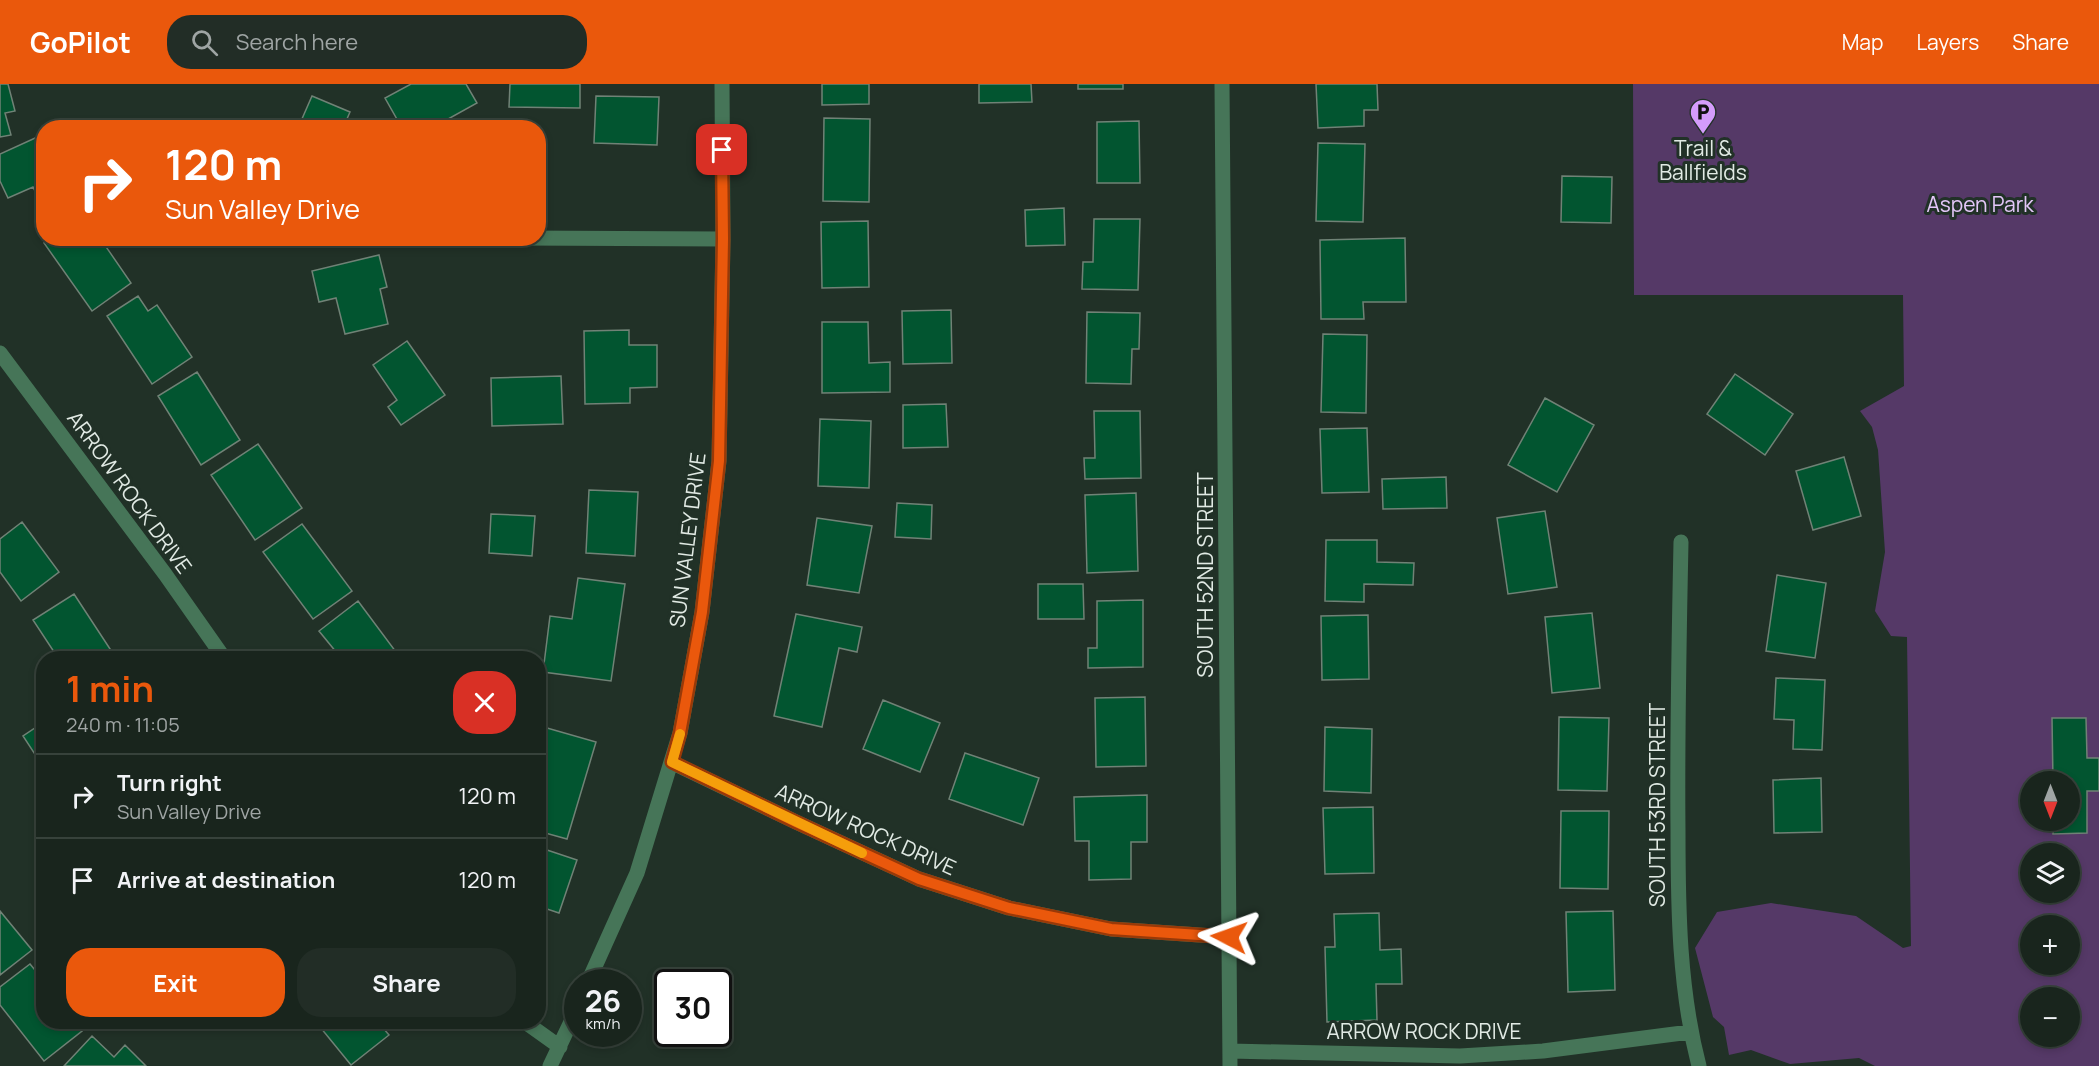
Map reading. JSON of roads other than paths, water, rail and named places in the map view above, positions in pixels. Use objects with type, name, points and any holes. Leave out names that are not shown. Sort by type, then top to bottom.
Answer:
[{"type":"street","name":"SUN VALLEY DRIVE","points":[[594,969],[636,873],[672,762],[680,733],[702,612],[719,461],[723,239],[722,84]]},
{"type":"street","name":"SOUTH 52ND STREET","points":[[1222,84],[1230,1059]]},
{"type":"street","points":[[546,238],[723,239]]},
{"type":"street","name":"ARROW ROCK DRIVE","points":[[0,353],[165,574],[219,651]]},
{"type":"street","name":"SOUTH 53RD STREET","points":[[1681,542],[1677,752],[1678,924],[1690,1032],[1699,1066]]},
{"type":"street","name":"ARROW ROCK DRIVE","points":[[672,762],[919,879],[1009,908],[1111,929],[1229,937]]},
{"type":"street","points":[[535,1029],[560,1047]]},
{"type":"street","name":"ARROW ROCK DRIVE","points":[[1230,1059],[1460,1056],[1543,1051],[1690,1032]]},
{"type":"street","points":[[550,1066],[564,1038]]},
{"type":"place","name":"Trail & Ballfields","points":[[1703,135]]},
{"type":"park label","name":"Aspen Park","points":[[1980,204]]}]
